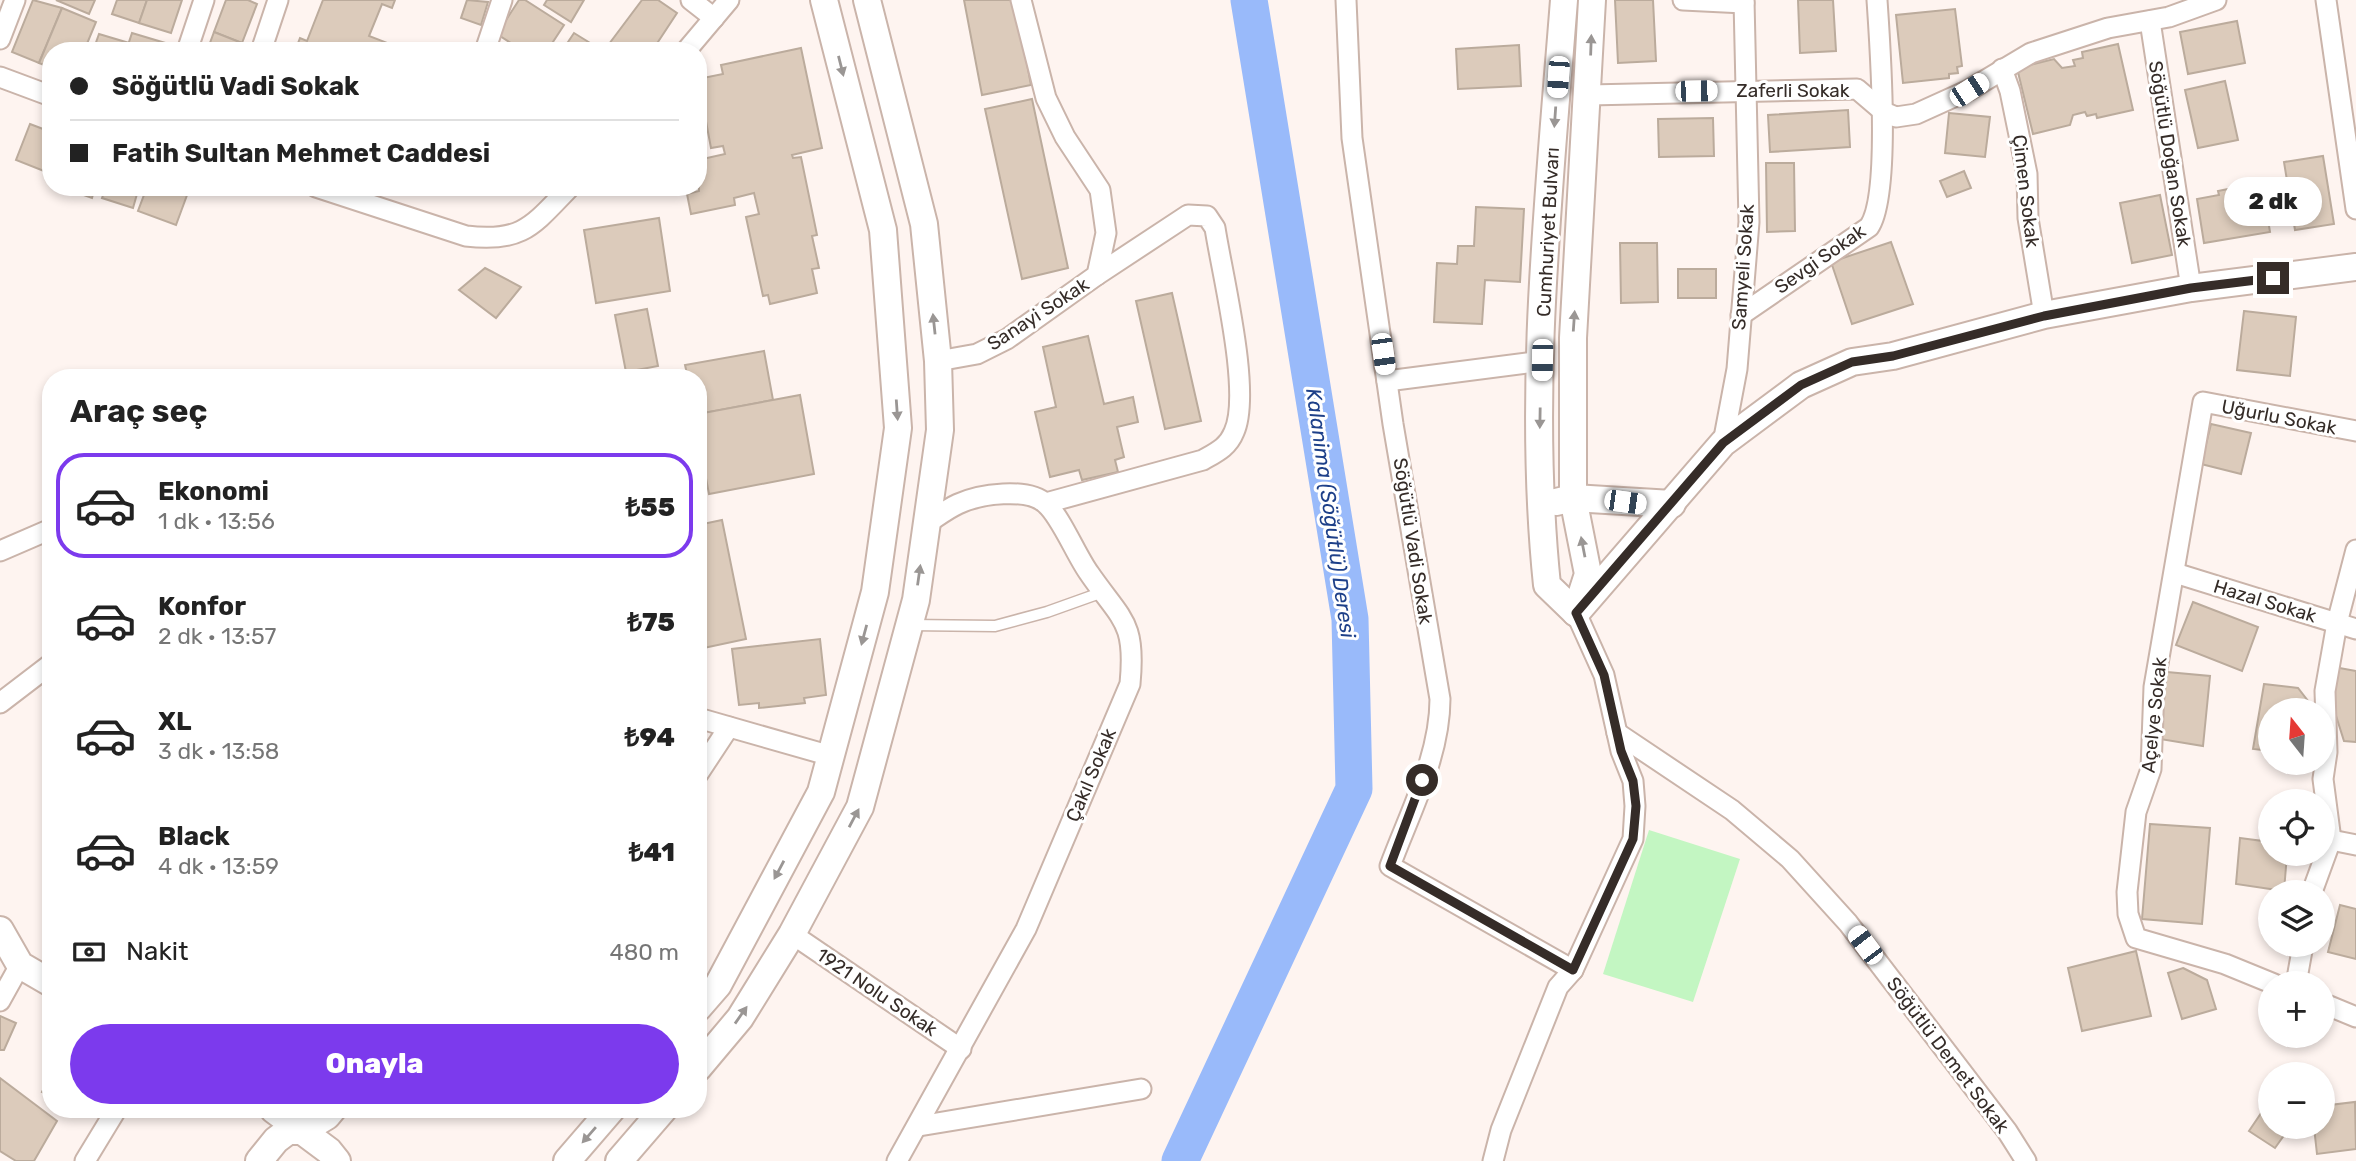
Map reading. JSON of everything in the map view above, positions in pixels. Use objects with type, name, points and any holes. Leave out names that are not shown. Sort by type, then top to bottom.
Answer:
[{"type":"street","points":[[0,39],[15,0]]},
{"type":"street","points":[[190,42],[204,0]]},
{"type":"street","points":[[264,42],[278,0]]},
{"type":"street","points":[[488,42],[502,0]]},
{"type":"street","points":[[691,0],[714,18]]},
{"type":"street","points":[[694,42],[729,0]]},
{"type":"street","points":[[707,998],[718,985],[815,804],[831,756],[875,592],[898,428],[883,230],[824,0]]},
{"type":"street","points":[[707,1057],[740,1018],[792,934],[860,807],[909,625],[926,524],[940,430],[938,361],[924,223],[867,0]]},
{"type":"street","name":"Sanayi Sokak","points":[[938,361],[977,354],[1007,339],[1097,275],[1106,233],[1100,190],[1065,137],[1046,98],[1021,0]]},
{"type":"street","name":"Söğütlü Vadi Sokak","points":[[1346,0],[1350,115],[1387,381],[1440,699],[1440,723],[1430,759],[1390,866],[1573,970]]},
{"type":"street","name":"Cumhuriyet Bulvarı","points":[[1564,0],[1549,206],[1539,506],[1547,586],[1576,613],[1588,574],[1573,498],[1573,338],[1589,95],[1592,0]]},
{"type":"street","points":[[1683,0],[1744,2]]},
{"type":"street","points":[[1877,0],[1881,108]]},
{"type":"street","name":"Zaferli Sokak","points":[[1589,95],[1857,89],[1896,117],[1916,114],[1969,90],[2031,53],[2109,28],[2169,17],[2216,0]]},
{"type":"street","points":[[2326,0],[2356,209]]},
{"type":"street","name":"Samyeli Sokak","points":[[1723,443],[1737,369],[1749,222],[1744,2]]},
{"type":"street","name":"Söğütlü Doğan Sokak","points":[[2150,20],[2191,288]]},
{"type":"street","name":"Çimen Sokak","points":[[2002,69],[2010,91],[2027,174],[2028,218],[2044,316]]},
{"type":"street","points":[[0,77],[42,93]]},
{"type":"street","name":"Sevgi Sokak","points":[[1741,315],[1869,227],[1877,216],[1881,194],[1881,108]]},
{"type":"street","points":[[344,196],[466,236],[504,239],[520,233],[536,222],[561,196]]},
{"type":"street","points":[[926,524],[958,504],[991,494],[1028,496],[1046,503],[1203,460],[1225,448],[1236,430],[1241,388],[1215,228],[1207,216],[1188,215],[1097,275]]},
{"type":"street","points":[[1493,1161],[1501,1130],[1558,987],[1573,970],[1633,839],[1636,806],[1633,781],[1617,733],[1604,675],[1576,613],[1723,443],[1801,385],[1852,362],[1893,356],[2044,316],[2191,288],[2356,267]]},
{"type":"street","points":[[1387,381],[1542,360]]},
{"type":"street","name":"Uğurlu Sokak","points":[[2203,402],[2356,431]]},
{"type":"street","name":"Açelye Sokak","points":[[2203,402],[2154,687],[2151,769],[2136,812],[2128,883],[2128,914],[2136,938],[2225,964],[2258,977]]},
{"type":"street","points":[[1539,506],[1573,498],[1672,504]]},
{"type":"street","name":"Çakıl Sokak","points":[[897,1161],[919,1126],[1026,929],[1130,684],[1133,654],[1127,624],[1103,592],[1046,503]]},
{"type":"street","points":[[0,551],[42,533]]},
{"type":"street","points":[[2324,789],[2327,752],[2325,691],[2337,623],[2356,550]]},
{"type":"street","name":"Hazal Sokak","points":[[2175,573],[2356,629]]},
{"type":"street","points":[[0,703],[42,671]]},
{"type":"street","points":[[707,721],[831,756]]},
{"type":"street","points":[[707,760],[729,727]]},
{"type":"street","name":"Söğütlü Demet Sokak","points":[[1617,733],[1732,810],[1790,859],[1848,923],[1991,1110],[2026,1161]]},
{"type":"street","points":[[2335,840],[2356,845]]},
{"type":"street","points":[[0,930],[20,965],[42,978]]},
{"type":"street","name":"1921 Nolu Sokak","points":[[792,934],[961,1049]]},
{"type":"street","points":[[0,1001],[20,965]]},
{"type":"street","points":[[2335,1008],[2356,1017]]},
{"type":"street","points":[[919,1126],[1141,1089]]},
{"type":"street","points":[[85,1161],[111,1118]]},
{"type":"street","points":[[285,1118],[337,1161]]},
{"type":"street","points":[[259,1161],[276,1140],[288,1131],[302,1131],[324,1118]]},
{"type":"street","points":[[567,1161],[604,1118]]},
{"type":"street","points":[[619,1161],[656,1118]]},
{"type":"lane","points":[[909,625],[995,626],[1047,612],[1103,592]]},
{"type":"green space","points":[[1649,830],[1740,859],[1693,1002],[1603,974]]},
{"type":"building","points":[[33,0],[62,8],[48,42],[42,42],[39,63],[12,52]]},
{"type":"building","points":[[56,0],[95,0],[89,14]]},
{"type":"building","points":[[117,0],[147,0],[139,23],[112,14]]},
{"type":"building","points":[[147,0],[182,0],[171,33],[139,23]]},
{"type":"building","points":[[226,0],[248,0],[257,4],[242,42],[214,32]]},
{"type":"building","points":[[323,0],[395,0],[392,8],[382,4],[369,36],[385,42],[298,42],[300,38],[307,41]]},
{"type":"building","points":[[467,0],[488,2],[481,25],[461,18]]},
{"type":"building","points":[[519,0],[525,0],[564,25],[553,42],[509,42],[497,34]]},
{"type":"building","points":[[547,0],[584,0],[571,22],[544,5]]},
{"type":"building","points":[[642,0],[658,0],[677,13],[658,42],[610,42]]},
{"type":"building","points":[[964,0],[1015,0],[1031,85],[982,95]]},
{"type":"building","points":[[1615,0],[1653,0],[1656,61],[1618,63]]},
{"type":"building","points":[[1798,0],[1833,0],[1836,51],[1800,53]]},
{"type":"building","points":[[62,8],[96,22],[88,42],[48,42]]},
{"type":"building","points":[[1955,9],[1962,66],[1957,67],[1958,73],[1949,74],[1949,78],[1903,83],[1896,15]]},
{"type":"building","points":[[2237,21],[2245,63],[2188,74],[2180,32]]},
{"type":"building","points":[[214,32],[239,42],[210,42]]},
{"type":"building","points":[[132,33],[162,42],[129,42]]},
{"type":"building","points":[[574,33],[588,42],[568,42]]},
{"type":"building","points":[[99,34],[126,42],[96,42]]},
{"type":"building","points":[[2118,44],[2133,110],[2097,118],[2096,114],[2087,116],[2085,112],[2073,115],[2070,125],[2033,134],[2017,68],[2054,59],[2062,68],[2075,66],[2073,60],[2083,58],[2082,52]]},
{"type":"building","points":[[1519,45],[1521,86],[1458,89],[1456,49]]},
{"type":"building","points":[[801,48],[822,148],[792,155],[793,158],[801,157],[817,235],[812,236],[819,268],[812,269],[817,293],[770,304],[768,295],[763,296],[746,217],[759,214],[754,193],[734,198],[735,205],[691,214],[687,196],[707,196],[707,158],[725,154],[723,146],[711,148],[707,127],[707,77],[723,74],[721,65]]},
{"type":"building","points":[[2225,81],[2238,140],[2198,148],[2185,90]]},
{"type":"building","points":[[1032,99],[1068,268],[1022,279],[985,109]]},
{"type":"building","points":[[1848,110],[1850,147],[1770,152],[1768,115]]},
{"type":"building","points":[[1949,113],[1990,117],[1985,157],[1945,153]]},
{"type":"building","points":[[1713,118],[1714,156],[1659,157],[1658,119]]},
{"type":"building","points":[[30,124],[42,129],[42,170],[16,160]]},
{"type":"building","points":[[2323,156],[2334,224],[2295,230],[2284,162]]},
{"type":"building","points":[[1766,163],[1794,163],[1795,231],[1767,232]]},
{"type":"building","points":[[1964,171],[1971,188],[1947,197],[1940,181]]},
{"type":"building","points":[[2243,186],[2244,191],[2263,189],[2270,232],[2204,243],[2197,199],[2219,195],[2218,191]]},
{"type":"building","points":[[2160,195],[2172,255],[2132,263],[2120,203]]},
{"type":"building","points":[[103,196],[136,196],[133,208],[102,198]]},
{"type":"building","points":[[144,196],[187,196],[176,225],[138,211]]},
{"type":"building","points":[[1476,207],[1524,209],[1520,282],[1485,280],[1482,324],[1434,322],[1437,263],[1457,264],[1458,246],[1474,246]]},
{"type":"building","points":[[659,218],[670,291],[596,303],[584,230]]},
{"type":"building","points":[[1891,242],[1913,304],[1852,324],[1831,262]]},
{"type":"building","points":[[1620,243],[1657,243],[1658,302],[1621,303]]},
{"type":"building","points":[[485,268],[521,287],[496,318],[459,290]]},
{"type":"building","points":[[1678,269],[1716,269],[1716,298],[1678,298]]},
{"type":"building","points":[[1172,293],[1201,421],[1165,429],[1136,301]]},
{"type":"building","points":[[647,309],[658,366],[625,369],[615,315]]},
{"type":"building","points":[[2244,311],[2296,317],[2290,376],[2237,370]]},
{"type":"building","points":[[1088,336],[1104,404],[1133,397],[1138,422],[1117,427],[1124,457],[1115,460],[1118,472],[1082,480],[1079,470],[1050,477],[1035,412],[1056,407],[1043,347]]},
{"type":"building","points":[[764,351],[773,400],[707,412],[707,369],[686,369],[685,365]]},
{"type":"building","points":[[800,395],[814,474],[709,494],[707,412]]},
{"type":"building","points":[[2211,424],[2251,433],[2241,474],[2201,464]]},
{"type":"building","points":[[722,520],[746,639],[707,647],[707,523]]},
{"type":"building","points":[[2193,602],[2258,627],[2242,671],[2176,645]]},
{"type":"building","points":[[820,639],[826,695],[804,698],[805,703],[759,708],[759,703],[739,705],[732,649]]},
{"type":"building","points":[[2334,667],[2356,671],[2356,742],[2344,741],[2335,712],[2335,698],[2332,698]]},
{"type":"building","points":[[2167,672],[2210,676],[2203,746],[2160,739]]},
{"type":"building","points":[[2264,684],[2298,688],[2306,698],[2262,698]]},
{"type":"building","points":[[2258,719],[2258,750],[2253,749]]},
{"type":"building","points":[[2150,824],[2210,828],[2202,924],[2142,919]]},
{"type":"building","points":[[2240,838],[2258,840],[2258,866],[2286,866],[2285,880],[2258,880],[2258,887],[2236,884]]},
{"type":"building","points":[[2340,905],[2356,909],[2356,959],[2335,954],[2335,925]]},
{"type":"building","points":[[2136,951],[2151,1016],[2082,1031],[2068,968]]},
{"type":"building","points":[[2183,968],[2207,980],[2216,1009],[2182,1019],[2168,973]]},
{"type":"building","points":[[0,1016],[16,1023],[4,1050],[0,1050]]},
{"type":"building","points":[[0,1078],[42,1110],[42,1118],[53,1118],[57,1121],[34,1161],[16,1161],[0,1151]]},
{"type":"building","points":[[2355,1102],[2356,1149],[2317,1154],[2315,1139],[2335,1139],[2335,1104]]},
{"type":"building","points":[[2258,1118],[2258,1137],[2249,1131]]},
{"type":"building","points":[[2261,1139],[2281,1139],[2275,1148]]},
{"type":"waterway","name":"Kalanima (Söğütlü) Deresi","points":[[1180,1161],[1354,789],[1350,619],[1249,0]]},
{"type":"route","points":[[1422,780],[1390,866],[1573,970],[1633,839],[1636,806],[1633,781],[1621,751],[1604,675],[1576,613],[1723,443],[1801,385],[1852,362],[1893,356],[2044,316],[2191,288],[2273,278]]}]
